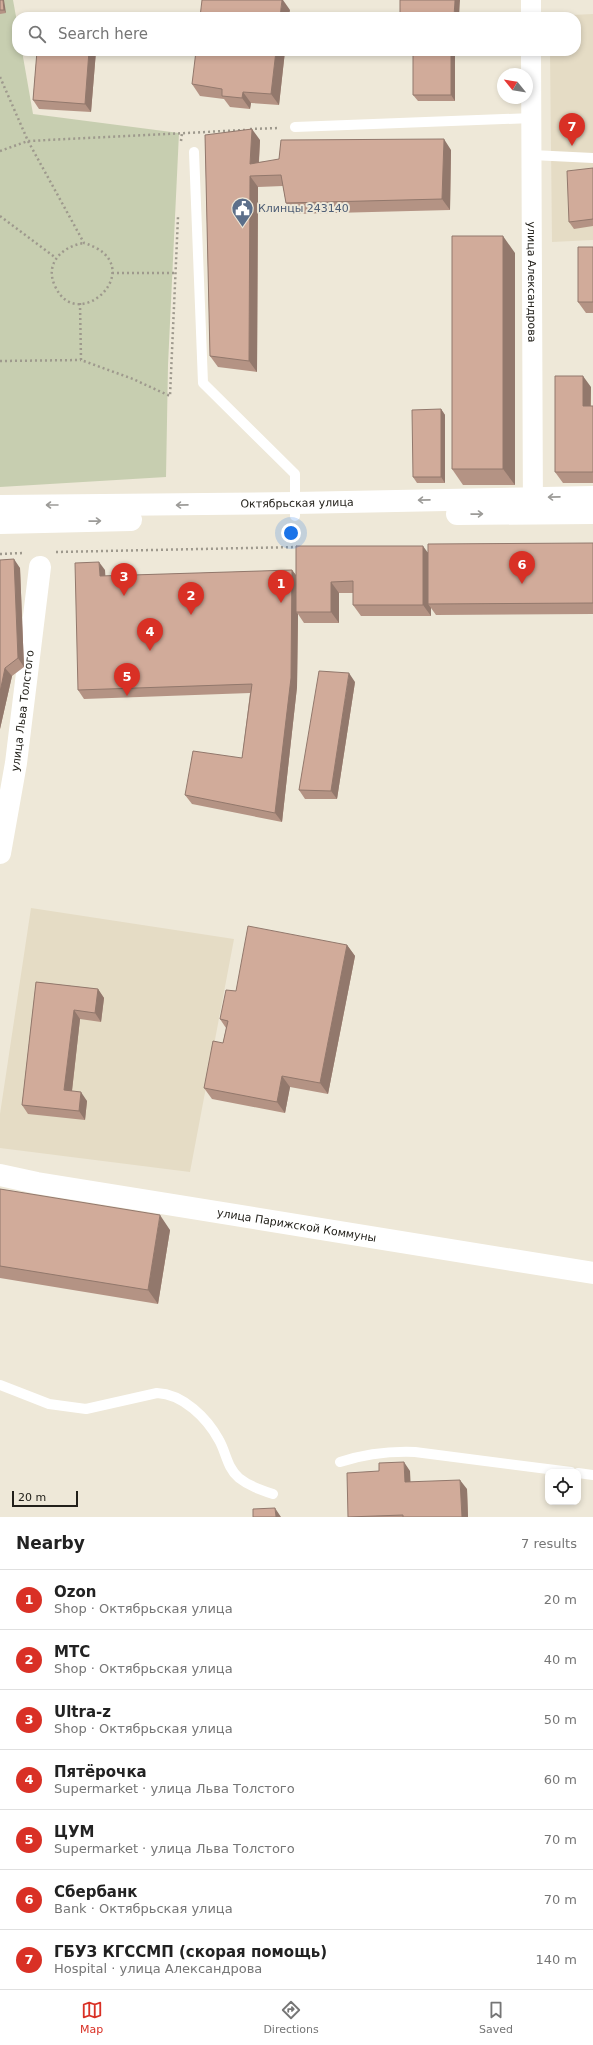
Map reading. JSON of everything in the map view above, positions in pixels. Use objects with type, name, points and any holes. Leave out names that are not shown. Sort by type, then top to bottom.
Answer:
[{"type":"main road","name":"Октябрьская улица","points":[[0,523],[295,510],[533,506],[593,497]]},
{"type":"main road","name":"Октябрьская улица","points":[[0,506],[295,510]]},
{"type":"main road","name":"Октябрьская улица","points":[[533,506],[593,513]]},
{"type":"main road","name":"улица Льва Толстого","points":[[0,853],[16,763],[32,560]]},
{"type":"main road","name":"улица Парижской Коммуны","points":[[0,1175],[37,1183],[593,1273]]},
{"type":"street","points":[[531,0],[531,12]]},
{"type":"street","name":"улица Александрова","points":[[531,56],[533,506]]},
{"type":"lane","points":[[295,127],[532,118]]},
{"type":"lane","points":[[194,152],[203,383],[295,474],[295,510]]},
{"type":"lane","points":[[532,155],[593,158]]},
{"type":"lane","points":[[0,1385],[49,1404],[86,1409],[157,1393],[168,1393],[188,1404],[208,1425],[219,1440],[229,1465],[238,1477],[252,1486],[273,1494]]},
{"type":"lane","points":[[340,1462],[366,1454],[390,1451],[415,1452],[548,1469]]},
{"type":"lane","points":[[581,1473],[593,1475]]},
{"type":"path","points":[[0,77],[28,140],[84,243]]},
{"type":"path","points":[[0,151],[28,140],[295,127]]},
{"type":"path","points":[[181,149],[182,133]]},
{"type":"path","points":[[0,361],[81,360],[134,379],[170,396],[179,211]]},
{"type":"path","points":[[0,216],[56,258]]},
{"type":"path","points":[[84,243],[98,247],[108,257],[112,273],[109,286],[104,294],[90,302],[80,304],[63,297],[54,284],[52,270],[56,258],[64,249],[73,244],[84,243]]},
{"type":"path","points":[[112,273],[176,273]]},
{"type":"path","points":[[80,304],[81,360]]},
{"type":"path","points":[[56,552],[301,547]]},
{"type":"path","points":[[0,554],[32,560]]},
{"type":"shaded area","points":[[593,14],[593,240],[552,242],[550,56],[581,56],[581,15]]},
{"type":"shaded area","points":[[31,908],[234,939],[190,1172],[0,1148],[0,1114]]},
{"type":"green space","points":[[0,0],[13,0],[15,12],[12,12],[12,56],[23,56],[33,114],[179,133],[168,365],[166,477],[0,487]]},
{"type":"building","points":[[0,0],[3,0],[4,10],[0,10]]},
{"type":"building","points":[[202,0],[282,0],[281,12],[201,12]]},
{"type":"building","points":[[400,0],[455,0],[454,12],[400,12]]},
{"type":"building","points":[[37,56],[89,56],[85,104],[33,100]]},
{"type":"building","points":[[195,56],[275,56],[271,94],[243,92],[242,98],[222,96],[222,89],[192,84]]},
{"type":"building","points":[[413,56],[451,56],[451,95],[413,95]]},
{"type":"building","points":[[252,129],[250,164],[279,159],[281,140],[444,139],[442,199],[286,203],[281,175],[250,176],[249,361],[210,356],[205,135]]},
{"type":"building","points":[[593,168],[593,219],[569,222],[567,171]]},
{"type":"building","points":[[452,236],[503,236],[503,469],[452,469]]},
{"type":"building","points":[[578,247],[593,247],[593,302],[578,302]]},
{"type":"building","points":[[555,376],[583,376],[583,406],[593,406],[593,472],[555,472]]},
{"type":"building","points":[[441,409],[441,477],[413,477],[412,410]]},
{"type":"building","points":[[593,543],[593,603],[428,604],[428,544]]},
{"type":"building","points":[[296,546],[423,546],[423,605],[353,605],[353,581],[331,582],[331,612],[296,612]]},
{"type":"building","points":[[14,559],[18,658],[5,668],[0,692],[0,560]]},
{"type":"building","points":[[99,562],[100,576],[292,570],[291,678],[275,813],[185,795],[193,751],[242,758],[252,684],[78,690],[75,563]]},
{"type":"building","points":[[319,671],[349,673],[331,791],[299,790]]},
{"type":"building","points":[[248,926],[347,945],[320,1083],[282,1076],[277,1102],[204,1088],[213,1041],[223,1043],[228,1021],[220,1019],[226,990],[236,991]]},
{"type":"building","points":[[36,982],[98,989],[95,1013],[74,1010],[64,1090],[81,1092],[79,1111],[22,1105]]},
{"type":"building","points":[[0,1189],[160,1215],[148,1290],[0,1266]]},
{"type":"building","points":[[404,1462],[405,1482],[460,1480],[462,1517],[403,1517],[403,1515],[348,1517],[347,1473],[379,1471],[379,1463]]},
{"type":"building","points":[[275,1508],[276,1517],[253,1517],[253,1509]]},
{"type":"place","name":"ГБУЗ КГССМП (скорая помощь)","points":[[572,146]]},
{"type":"place","name":"Клинцы 243140","points":[[243,228]]},
{"type":"place","name":"Сбербанк","points":[[522,584]]},
{"type":"place","name":"Ultra-z","points":[[124,596]]},
{"type":"place","name":"Ozon","points":[[281,603]]},
{"type":"place","name":"МТС","points":[[191,615]]},
{"type":"place","name":"Пятёрочка","points":[[150,651]]},
{"type":"place","name":"ЦУМ","points":[[127,696]]}]
